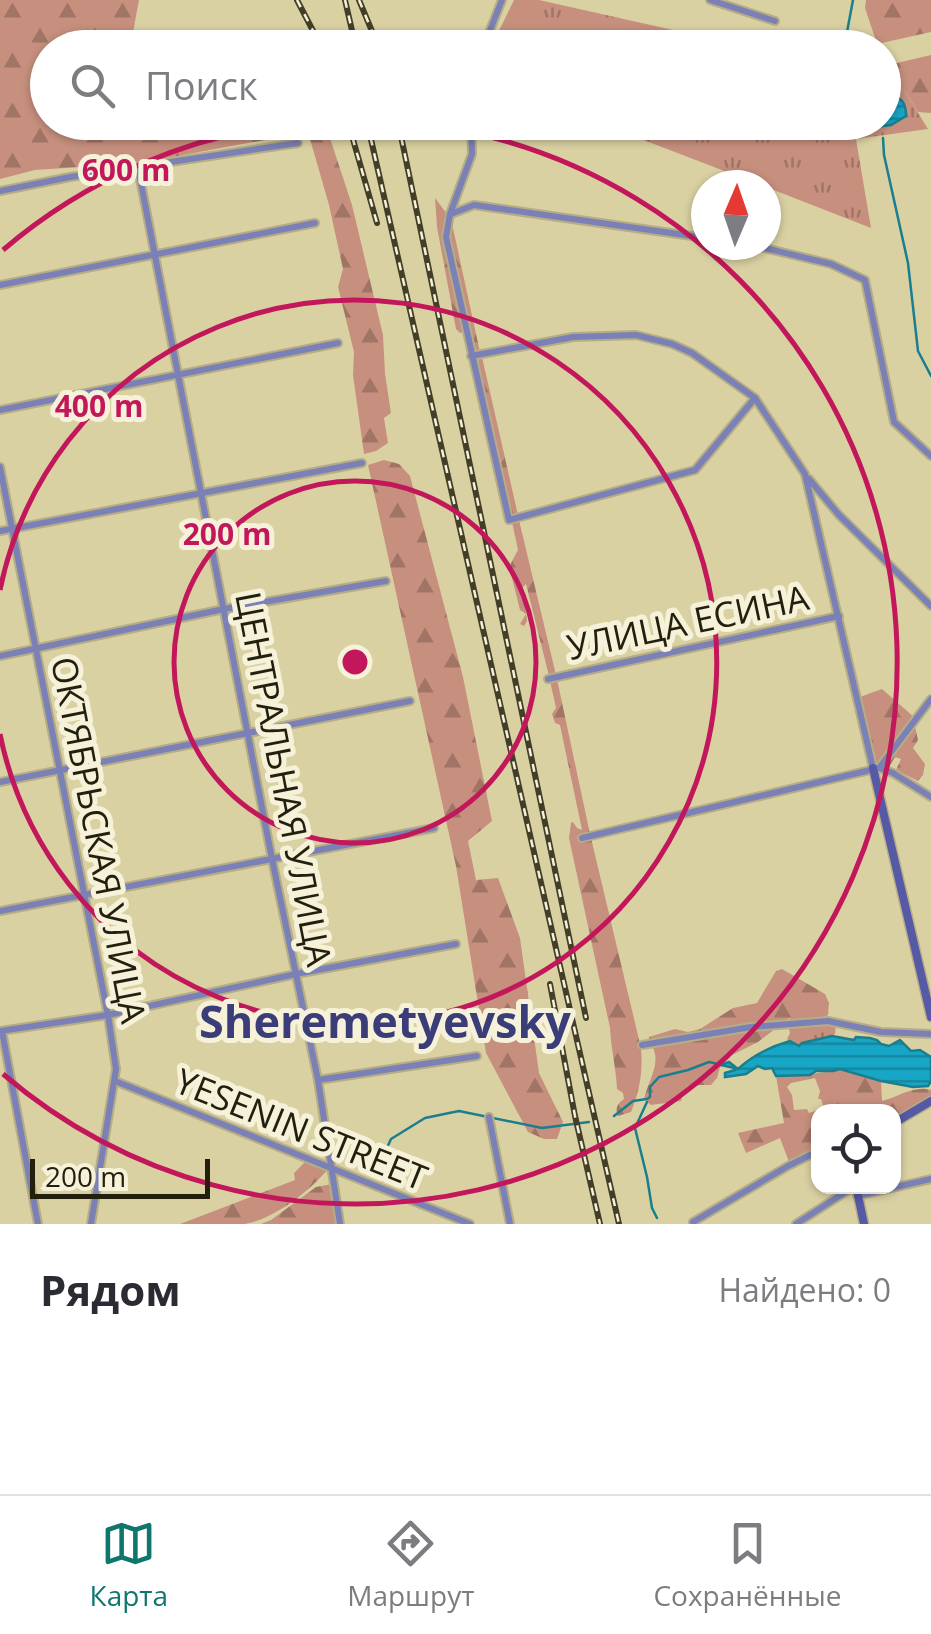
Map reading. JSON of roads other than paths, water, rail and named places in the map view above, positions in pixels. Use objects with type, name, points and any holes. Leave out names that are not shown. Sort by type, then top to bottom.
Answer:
[{"type":"street","points":[[490,30],[502,0]]},
{"type":"street","points":[[710,0],[775,21]]},
{"type":"street","points":[[472,140],[472,154],[450,214],[446,237],[509,520],[695,470],[755,398]]},
{"type":"street","points":[[0,192],[70,177],[298,143]]},
{"type":"street","name":"ЦЕНТРАЛЬНАЯ УЛИЦА","points":[[138,168],[318,1080],[340,1224]]},
{"type":"street","points":[[450,214],[474,205],[691,236]]},
{"type":"street","points":[[0,285],[315,223]]},
{"type":"street","points":[[781,252],[831,264],[865,280],[894,422],[931,456]]},
{"type":"street","points":[[471,356],[573,336],[610,334],[636,335],[692,353],[755,398],[805,474],[839,515],[931,606]]},
{"type":"street","points":[[0,410],[338,342]]},
{"type":"street","points":[[0,531],[362,462]]},
{"type":"street","name":"ОКТЯБРЬСКАЯ УЛИЦА","points":[[0,466],[116,1069],[91,1224]]},
{"type":"street","points":[[805,474],[931,1017]]},
{"type":"street","points":[[0,656],[224,609],[386,581]]},
{"type":"street","name":"УЛИЦА ЕСИНА","points":[[548,679],[840,616]]},
{"type":"street","points":[[876,768],[931,699]]},
{"type":"street","points":[[0,782],[410,701]]},
{"type":"street","points":[[582,838],[876,768],[893,773],[931,797]]},
{"type":"street","points":[[0,911],[434,828]]},
{"type":"street","points":[[38,1224],[1,1031],[108,1015],[456,944]]},
{"type":"street","points":[[642,1045],[752,1026],[828,1021],[881,1032],[931,1034]]},
{"type":"street","points":[[318,1080],[477,1056]]},
{"type":"street","name":"YESENIN STREET","points":[[114,1082],[470,1224]]},
{"type":"street","points":[[901,1119],[931,1101]]},
{"type":"street","points":[[489,1118],[510,1224]]},
{"type":"street","points":[[693,1222],[811,1154]]},
{"type":"street","points":[[901,1183],[931,1178]]},
{"type":"street","points":[[796,1224],[841,1194]]},
{"type":"street","points":[[857,1194],[864,1224]]},
{"type":"water","points":[[901,100],[906,110],[901,119]]},
{"type":"water","points":[[832,1036],[870,1038],[889,1046],[900,1040],[911,1051],[920,1050],[931,1057],[931,1081],[928,1086],[913,1087],[840,1069],[776,1076],[772,1068],[758,1066],[746,1074],[725,1077],[725,1073],[735,1070],[721,1065],[729,1062],[738,1069],[782,1043],[790,1041],[799,1046]]},
{"type":"waterway","points":[[847,30],[853,0]]},
{"type":"waterway","points":[[883,140],[908,263],[918,351],[931,376]]},
{"type":"waterway","points":[[614,1116],[633,1101],[650,1097],[650,1087],[659,1077],[709,1062],[722,1065]]},
{"type":"waterway","points":[[647,1102],[635,1128],[657,1218]]},
{"type":"waterway","points":[[385,1152],[391,1139],[425,1118],[459,1111],[542,1128],[589,1122]]},
{"type":"railway","points":[[297,0],[313,30]]},
{"type":"railway","points":[[345,0],[352,30]]},
{"type":"railway","points":[[359,0],[372,30]]},
{"type":"railway","points":[[353,140],[377,223]]},
{"type":"railway","points":[[371,140],[619,1224]]},
{"type":"railway","points":[[402,140],[586,1018]]},
{"type":"railway","points":[[550,984],[600,1224]]},
{"type":"district","name":"Sheremetyevsky","points":[[385,1022]]}]
